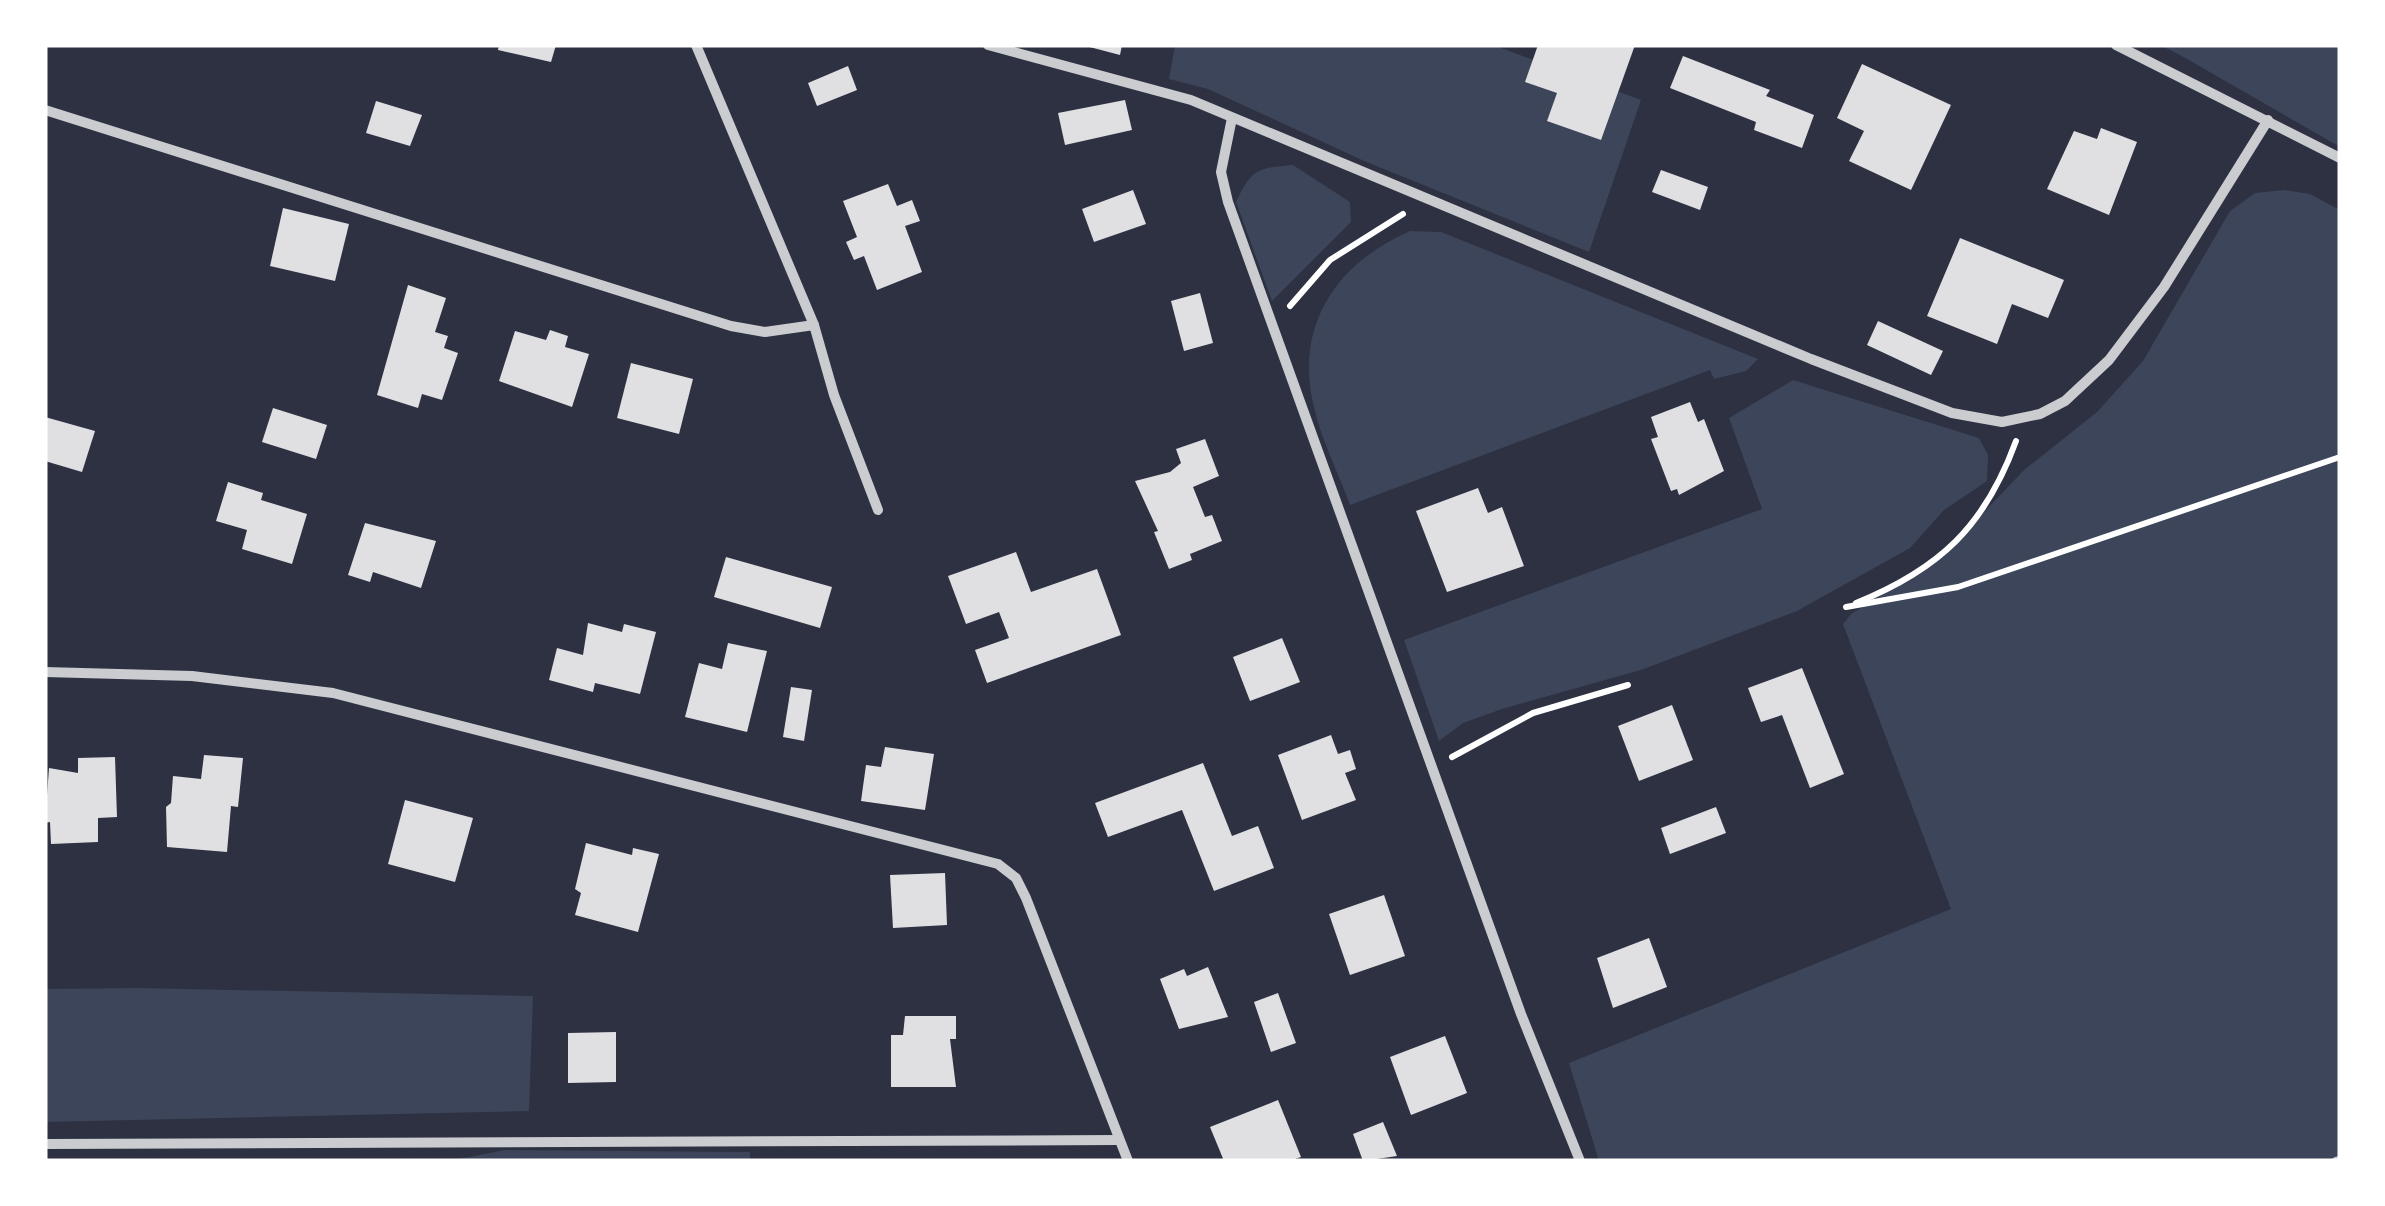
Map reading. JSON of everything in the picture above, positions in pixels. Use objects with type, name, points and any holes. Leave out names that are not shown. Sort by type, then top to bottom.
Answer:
[{"type":"street","points":[[696,45],[814,324],[834,395],[878,510]]},
{"type":"street","points":[[988,45],[1149,86],[1952,413],[2002,422],[2021,420],[2065,401],[2129,336],[2268,120]]},
{"type":"street","points":[[2116,45],[2340,158]]},
{"type":"street","points":[[45,110],[731,326],[765,332],[814,324]]},
{"type":"street","points":[[1232,118],[1221,172],[1228,202],[1521,1014],[1580,1161]]},
{"type":"street","points":[[45,672],[192,676],[333,693],[998,864],[1016,878],[1026,898],[1128,1161]]},
{"type":"street","points":[[45,1144],[1120,1140]]},
{"type":"path","points":[[1274,328],[1330,260],[1426,201]]},
{"type":"path","points":[[2021,420],[1998,488],[1958,541],[1924,569],[1846,607],[1958,587],[2340,457]]},
{"type":"path","points":[[1434,769],[1532,713],[1628,686]]},
{"type":"shaded area","points":[[1175,45],[1493,45],[1641,100],[1589,252],[1364,161],[1208,89],[1169,79]]},
{"type":"shaded area","points":[[2160,45],[2340,45],[2340,147],[2180,55]]},
{"type":"shaded area","points":[[1293,165],[1350,202],[1351,222],[1272,301],[1236,202],[1257,172]]},
{"type":"shaded area","points":[[2284,190],[2310,194],[2340,210],[2340,1161],[1599,1161],[1569,1063],[1951,909],[1843,624],[1851,614],[1900,584],[1964,533],[2024,470],[2097,412],[2143,361],[2230,211],[2255,193]]},
{"type":"shaded area","points":[[1410,231],[1441,232],[1758,359],[1746,371],[1714,379],[1710,370],[1350,505],[1316,416],[1309,374],[1311,346],[1317,321],[1343,278],[1362,260]]},
{"type":"shaded area","points":[[1793,380],[1979,438],[1988,455],[1987,481],[1944,510],[1910,548],[1797,611],[1641,670],[1463,723],[1439,741],[1404,640],[1762,509],[1729,418]]},
{"type":"shaded area","points":[[45,989],[533,996],[529,1111],[45,1122]]},
{"type":"shaded area","points":[[505,1150],[750,1152],[750,1161],[448,1161]]},
{"type":"building","points":[[499,45],[556,45],[551,62],[498,50]]},
{"type":"building","points":[[1082,45],[1122,45],[1120,55]]},
{"type":"building","points":[[1538,45],[1635,45],[1601,140],[1547,121],[1557,93],[1525,82]]},
{"type":"building","points":[[1683,56],[1770,90],[1766,96],[1814,115],[1802,148],[1754,130],[1756,122],[1670,88]]},
{"type":"building","points":[[1862,64],[1951,105],[1911,190],[1849,161],[1864,131],[1837,118]]},
{"type":"building","points":[[848,66],[857,90],[817,106],[808,83]]},
{"type":"building","points":[[1125,100],[1132,130],[1065,145],[1058,113]]},
{"type":"building","points":[[376,101],[422,115],[410,146],[366,133]]},
{"type":"building","points":[[2101,128],[2137,142],[2109,215],[2047,189],[2074,131],[2097,139]]},
{"type":"building","points":[[1661,170],[1708,187],[1700,210],[1652,192]]},
{"type":"building","points":[[888,184],[897,206],[912,200],[920,221],[905,226],[922,272],[877,290],[864,256],[854,260],[846,242],[857,237],[843,201]]},
{"type":"building","points":[[1133,190],[1146,224],[1094,242],[1082,209]]},
{"type":"building","points":[[283,208],[349,224],[335,281],[270,266]]},
{"type":"building","points":[[1960,238],[2064,280],[2048,318],[2012,304],[1997,344],[1927,316]]},
{"type":"building","points":[[408,285],[446,298],[435,332],[448,336],[444,348],[458,353],[442,400],[422,394],[418,408],[377,395]]},
{"type":"building","points":[[1200,293],[1213,343],[1184,351],[1171,301]]},
{"type":"building","points":[[1878,321],[1943,351],[1931,375],[1867,345]]},
{"type":"building","points":[[550,330],[568,336],[565,347],[589,354],[572,407],[499,381],[515,331],[546,340]]},
{"type":"building","points":[[631,363],[693,379],[679,434],[617,418]]},
{"type":"building","points":[[1690,402],[1698,422],[1704,419],[1724,471],[1679,495],[1677,489],[1671,491],[1651,439],[1658,437],[1651,417]]},
{"type":"building","points":[[273,408],[327,425],[316,459],[262,442]]},
{"type":"building","points":[[45,417],[95,431],[82,472],[45,461]]},
{"type":"building","points":[[1205,439],[1219,476],[1193,487],[1205,517],[1212,515],[1222,541],[1190,554],[1192,560],[1169,569],[1154,532],[1158,531],[1135,481],[1170,472],[1181,463],[1176,449]]},
{"type":"building","points":[[228,482],[263,493],[261,500],[307,514],[292,564],[242,549],[247,530],[216,521]]},
{"type":"building","points":[[1478,488],[1488,513],[1502,507],[1524,566],[1447,592],[1416,511]]},
{"type":"building","points":[[365,523],[436,541],[421,588],[373,572],[370,582],[348,575]]},
{"type":"building","points":[[1016,552],[1031,592],[1097,569],[1121,635],[987,683],[975,650],[1009,638],[999,612],[966,624],[948,576]]},
{"type":"building","points":[[726,557],[832,587],[820,628],[714,597]]},
{"type":"building","points":[[588,623],[622,632],[624,624],[656,632],[640,694],[595,683],[593,692],[549,680],[557,648],[583,655]]},
{"type":"building","points":[[1282,638],[1300,682],[1250,701],[1233,657]]},
{"type":"building","points":[[728,643],[767,651],[747,732],[685,717],[699,663],[722,669]]},
{"type":"building","points":[[1802,668],[1844,774],[1810,788],[1782,715],[1761,722],[1748,688]]},
{"type":"building","points":[[791,687],[812,690],[804,741],[783,737]]},
{"type":"building","points":[[1672,705],[1693,760],[1639,781],[1618,726]]},
{"type":"building","points":[[1331,735],[1338,754],[1350,750],[1356,769],[1345,773],[1356,800],[1302,820],[1278,755]]},
{"type":"building","points":[[885,747],[934,754],[925,810],[861,801],[866,765],[881,767]]},
{"type":"building","points":[[204,755],[243,758],[238,807],[231,806],[227,852],[167,847],[166,807],[171,803],[173,776],[201,779]]},
{"type":"building","points":[[115,757],[117,817],[98,818],[98,842],[51,844],[50,822],[45,823],[49,768],[78,773],[78,758]]},
{"type":"building","points":[[1203,763],[1232,836],[1258,826],[1274,868],[1214,891],[1182,810],[1108,837],[1095,803]]},
{"type":"building","points":[[405,800],[473,818],[455,882],[388,864]]},
{"type":"building","points":[[1716,807],[1726,833],[1670,854],[1661,828]]},
{"type":"building","points":[[586,843],[632,855],[633,848],[659,854],[638,932],[575,915],[581,893],[575,889]]},
{"type":"building","points":[[945,873],[947,925],[893,928],[890,875]]},
{"type":"building","points":[[1384,895],[1405,956],[1350,975],[1329,914]]},
{"type":"building","points":[[1649,938],[1667,987],[1613,1008],[1597,958]]},
{"type":"building","points":[[1208,967],[1228,1017],[1179,1029],[1160,979],[1184,969],[1187,976]]},
{"type":"building","points":[[1278,993],[1296,1043],[1271,1052],[1254,1002]]},
{"type":"building","points":[[905,1016],[956,1016],[956,1039],[950,1039],[956,1087],[891,1087],[891,1035],[903,1035]]},
{"type":"building","points":[[616,1032],[616,1082],[568,1083],[568,1033]]},
{"type":"building","points":[[1445,1036],[1467,1093],[1411,1115],[1390,1057]]},
{"type":"building","points":[[1278,1100],[1301,1157],[1289,1161],[1224,1161],[1210,1127]]},
{"type":"building","points":[[1383,1122],[1397,1156],[1363,1161],[1353,1134]]}]
